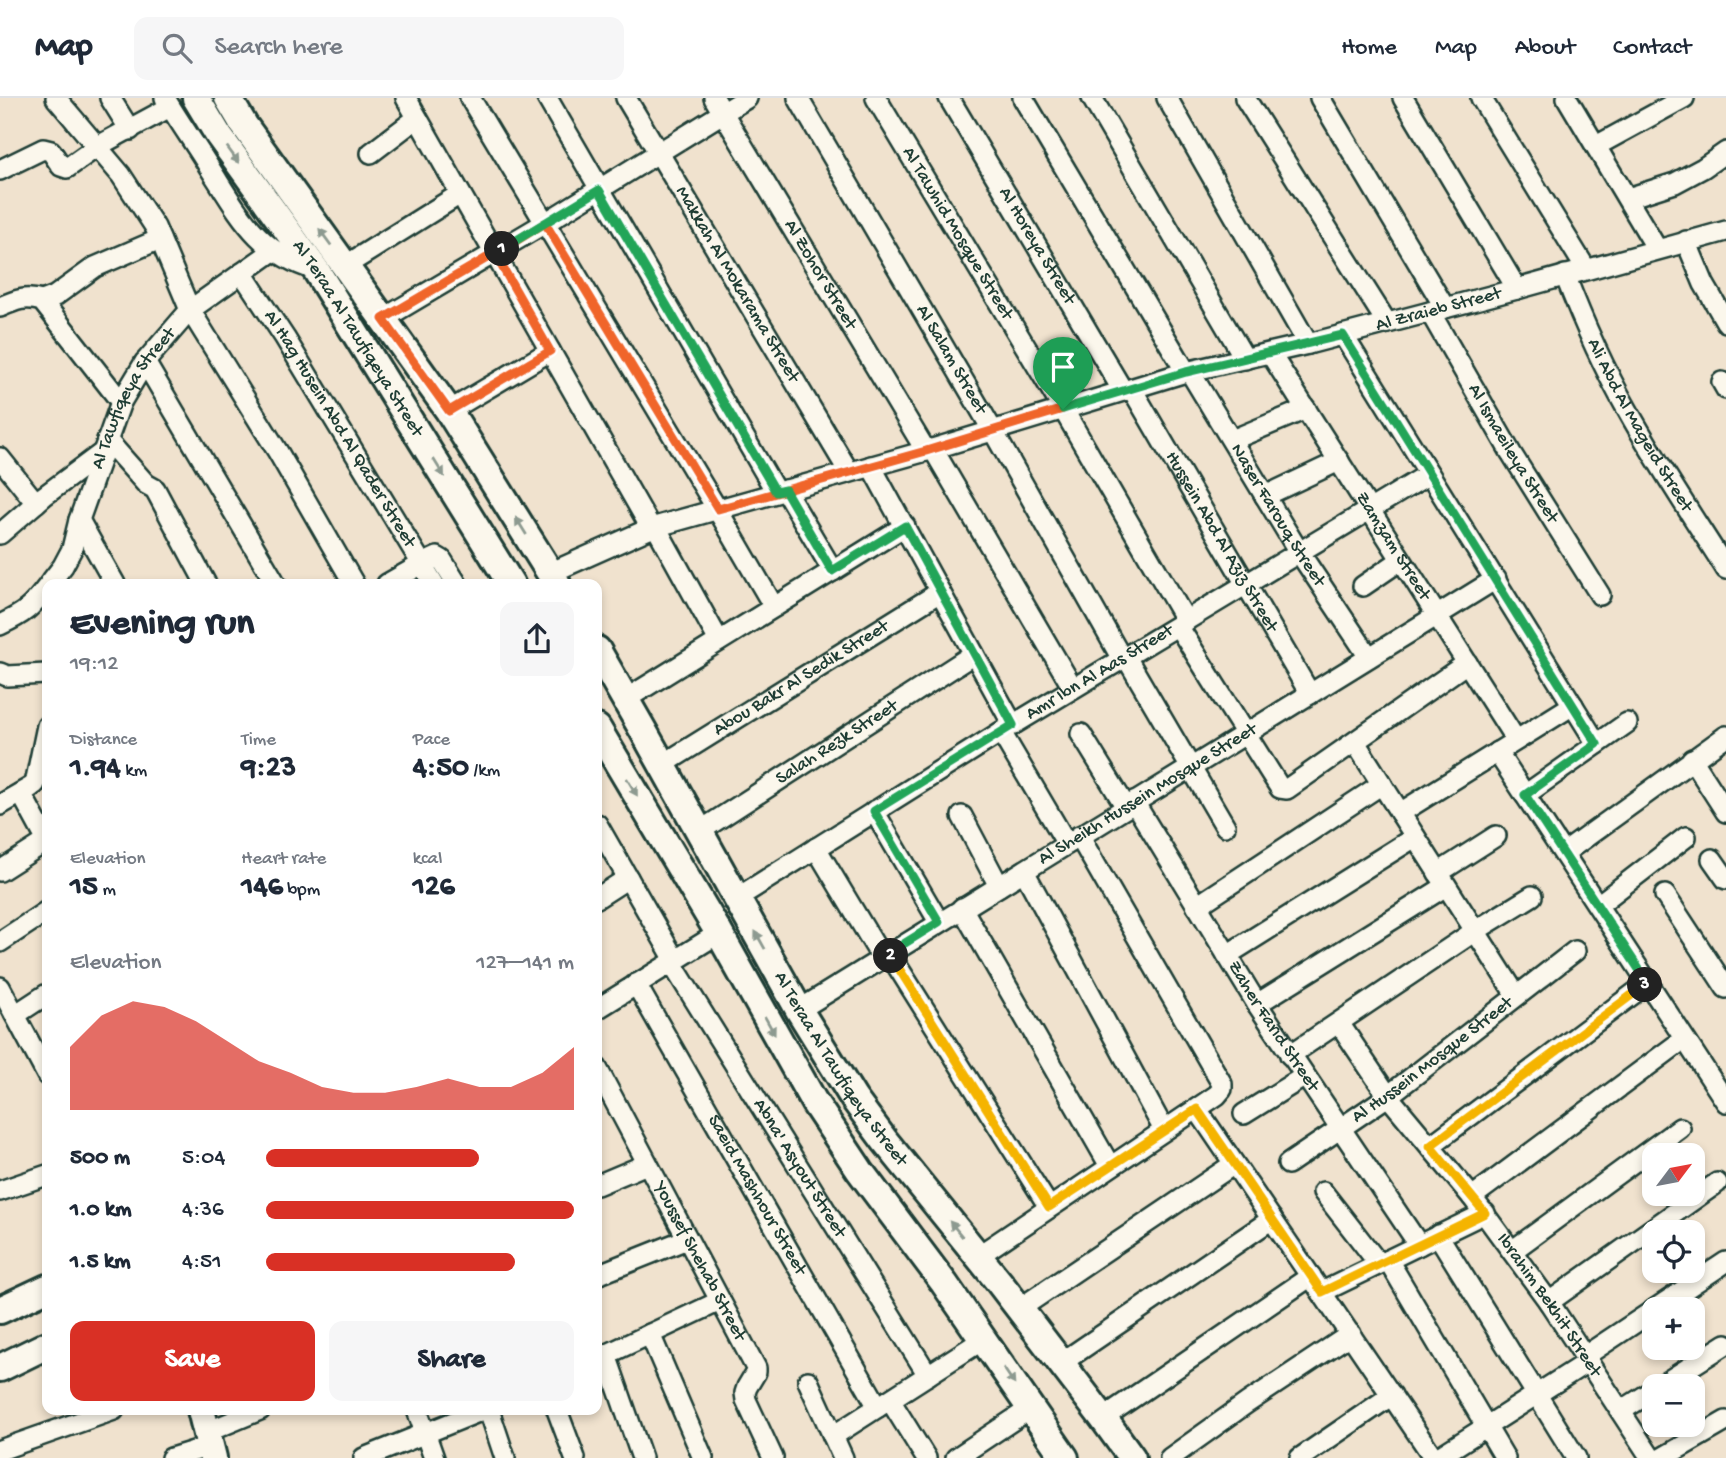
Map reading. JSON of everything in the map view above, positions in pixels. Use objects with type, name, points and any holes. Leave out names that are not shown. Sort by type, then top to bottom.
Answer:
[{"type":"main road","name":"Al Teraa Al Tawfiqeya Street","points":[[196,98],[219,136],[316,270],[508,579]]},
{"type":"main road","name":"Al Teraa Al Tawfiqeya Street","points":[[228,98],[244,125],[449,411],[553,579]]},
{"type":"main road","name":"Al Teraa Al Tawfiqeya Street","points":[[602,658],[799,1010],[854,1099],[1132,1458]]},
{"type":"main road","name":"Al Teraa Al Tawfiqeya Street","points":[[602,736],[719,933],[814,1102],[860,1171],[984,1339],[1065,1458]]},
{"type":"main road","points":[[0,1310],[42,1290]]},
{"type":"main road","points":[[0,1368],[42,1347]]},
{"type":"street","points":[[56,98],[121,175],[155,227],[190,310],[278,452],[351,579]]},
{"type":"street","points":[[110,98],[130,130]]},
{"type":"street","points":[[406,98],[719,641]]},
{"type":"street","points":[[470,98],[718,509],[774,607]]},
{"type":"street","points":[[547,98],[599,190],[780,491],[832,571]]},
{"type":"street","name":"Makkah Al Mokarama Street","points":[[626,98],[849,472]]},
{"type":"street","points":[[383,319],[659,154],[719,106],[747,98]]},
{"type":"street","name":"Al Salam Street","points":[[798,98],[1124,658]]},
{"type":"street","name":"Al Tawhid Mosque Street","points":[[876,98],[1063,409],[1182,623],[1280,788],[1287,789],[1355,743]]},
{"type":"street","name":"Al Horeya Street","points":[[949,98],[1128,390]]},
{"type":"street","name":"Naser Farouq Street","points":[[1023,98],[1299,552],[1369,657]]},
{"type":"street","points":[[1092,98],[1245,359]]},
{"type":"street","points":[[1167,98],[1308,344]]},
{"type":"street","points":[[1245,98],[1387,323]]},
{"type":"street","name":"Al Ismaeileya Street","points":[[1320,98],[1437,310],[1511,453],[1600,595]]},
{"type":"street","points":[[1403,98],[1517,289]]},
{"type":"street","points":[[1481,98],[1587,269]]},
{"type":"street","points":[[1567,98],[1657,249]]},
{"type":"street","points":[[1596,146],[1684,98]]},
{"type":"street","points":[[0,170],[43,149],[51,150],[61,166],[66,167],[98,146],[130,130],[168,102],[256,235],[273,251],[301,266],[316,270]]},
{"type":"street","name":"Al Zohor Street","points":[[719,106],[1073,688]]},
{"type":"street","points":[[371,153],[417,118]]},
{"type":"street","points":[[1628,198],[1675,183],[1726,152]]},
{"type":"street","points":[[345,265],[460,194]]},
{"type":"street","name":"Al Zraieb Street","points":[[553,579],[653,527],[929,450],[1188,372],[1343,335],[1726,231]]},
{"type":"street","points":[[2,300],[31,298],[42,301],[55,296],[95,267],[160,239]]},
{"type":"street","points":[[1686,241],[1704,284],[1726,322]]},
{"type":"street","name":"Al Tawfiqeya Street","points":[[53,579],[72,549],[79,520],[121,402],[145,362],[190,310],[273,251]]},
{"type":"street","name":"Al Hag Husein Abd Al Qader Street","points":[[242,272],[431,579]]},
{"type":"street","name":"Ali Abd Al Mageid Street","points":[[1564,275],[1583,322],[1628,411],[1726,569]]},
{"type":"street","points":[[42,301],[121,402]]},
{"type":"street","points":[[1343,335],[1597,744]]},
{"type":"street","points":[[449,411],[550,351]]},
{"type":"street","name":"Zamzam Street","points":[[1270,353],[1516,740]]},
{"type":"street","points":[[145,362],[273,579]]},
{"type":"street","name":"Hussein Abd Al Aziz Street","points":[[1128,390],[1247,584],[1310,694]]},
{"type":"street","points":[[1232,440],[1306,409]]},
{"type":"street","points":[[0,534],[105,446],[155,489],[203,579]]},
{"type":"street","points":[[0,458],[36,503]]},
{"type":"street","points":[[1265,496],[1339,461]]},
{"type":"street","points":[[872,466],[974,654],[1007,728],[1222,1084],[1217,1096],[978,1256]]},
{"type":"street","name":"Amr Ibn Al Aas Street","points":[[737,898],[1007,728],[1429,474]]},
{"type":"street","points":[[79,520],[112,579]]},
{"type":"street","points":[[626,699],[905,526]]},
{"type":"street","points":[[396,579],[437,557],[454,579]]},
{"type":"street","points":[[1363,586],[1402,560]]},
{"type":"street","name":"Al Sheikh Hussein Mosque Street","points":[[799,1010],[1496,579]]},
{"type":"street","name":"Abou Bakr Al Sedik Street","points":[[663,765],[940,592]]},
{"type":"street","name":"Al Tawfiqeya Street","points":[[0,625],[24,613],[42,594]]},
{"type":"street","name":"Salah Rezk Street","points":[[700,831],[974,654]]},
{"type":"street","points":[[1124,658],[1225,825]]},
{"type":"street","points":[[1467,663],[1355,743],[1516,995]]},
{"type":"street","points":[[0,673],[7,676],[42,674]]},
{"type":"street","points":[[1400,813],[1573,705]]},
{"type":"street","points":[[1525,795],[1627,723]]},
{"type":"street","name":"Zaher Farid Street","points":[[1081,734],[1197,906],[1290,1055],[1419,1245]]},
{"type":"street","points":[[1564,853],[1726,736]]},
{"type":"street","points":[[42,749],[34,785],[42,819]]},
{"type":"street","points":[[1497,752],[1726,1102]]},
{"type":"street","points":[[1692,759],[1726,812]]},
{"type":"street","points":[[1197,906],[1382,784]]},
{"type":"street","points":[[0,805],[34,785]]},
{"type":"street","points":[[874,811],[939,922]]},
{"type":"street","points":[[962,816],[999,886]]},
{"type":"street","name":"Abna' Asyout Street","points":[[602,833],[673,961],[928,1375]]},
{"type":"street","points":[[1257,1004],[1442,879],[1496,836]]},
{"type":"street","points":[[1227,955],[1415,837]]},
{"type":"street","points":[[1598,905],[1686,838]]},
{"type":"street","points":[[0,871],[42,844]]},
{"type":"street","points":[[816,848],[1049,1207]]},
{"type":"street","points":[[1712,859],[1726,879]]},
{"type":"street","points":[[1024,871],[1164,1130]]},
{"type":"street","points":[[602,895],[628,878]]},
{"type":"street","points":[[1665,895],[1726,988]]},
{"type":"street","points":[[1290,1055],[1532,896]]},
{"type":"street","points":[[962,908],[1110,1166]]},
{"type":"street","points":[[0,942],[42,914]]},
{"type":"street","points":[[602,1006],[719,933]]},
{"type":"street","name":"Al Hussein Mosque Street","points":[[1288,1164],[1388,1096],[1574,951]]},
{"type":"street","points":[[1430,1146],[1648,983]]},
{"type":"street","name":"Saeid Mashhour Street","points":[[636,984],[884,1404],[926,1458]]},
{"type":"street","points":[[0,987],[42,1066]]},
{"type":"street","points":[[15,1015],[42,997]]},
{"type":"street","name":"Ibrahim Bekhit Street","points":[[1339,1023],[1388,1096],[1485,1213],[1549,1301],[1651,1458]]},
{"type":"street","points":[[1472,1197],[1684,1039]]},
{"type":"street","points":[[1244,1114],[1305,1076]]},
{"type":"street","name":"Youssef Shehab Street","points":[[602,1078],[756,1368],[745,1393],[746,1399],[773,1458]]},
{"type":"street","points":[[1197,1109],[1434,1458],[1537,1395],[1642,1318]]},
{"type":"street","points":[[1512,1251],[1680,1128]]},
{"type":"street","points":[[602,1183],[647,1164]]},
{"type":"street","points":[[1019,1309],[1234,1164]]},
{"type":"street","points":[[0,1191],[42,1177]]},
{"type":"street","points":[[1549,1301],[1717,1183]]},
{"type":"street","points":[[1323,1192],[1384,1262],[1505,1458]]},
{"type":"street","points":[[1103,1418],[1317,1284],[1384,1262],[1485,1213]]},
{"type":"street","points":[[1061,1363],[1272,1219]]},
{"type":"street","points":[[1438,1235],[1576,1458]]},
{"type":"street","points":[[602,1273],[687,1239]]},
{"type":"street","points":[[1672,1297],[1726,1262]]},
{"type":"street","points":[[602,1357],[720,1301]]},
{"type":"street","points":[[1170,1458],[1351,1334]]},
{"type":"street","points":[[650,1335],[703,1458]]},
{"type":"street","points":[[833,1436],[984,1339]]},
{"type":"street","points":[[1679,1374],[1726,1344]]},
{"type":"street","points":[[602,1359],[642,1458]]},
{"type":"street","points":[[808,1381],[843,1458]]},
{"type":"street","points":[[1300,1458],[1392,1395]]},
{"type":"street","points":[[1621,1411],[1642,1398]]},
{"type":"street","points":[[956,1458],[1031,1408]]},
{"type":"street","points":[[0,1450],[100,1415]]},
{"type":"street","points":[[171,1458],[250,1415]]},
{"type":"street","points":[[419,1415],[434,1458]]},
{"type":"street","points":[[370,1457],[471,1415]]},
{"type":"street","points":[[491,1415],[505,1458]]},
{"type":"street","points":[[559,1415],[575,1458]]},
{"type":"street","points":[[1662,1458],[1726,1421]]},
{"type":"route","points":[[1063,409],[926,451],[776,492],[718,509],[545,223],[495,254],[550,351],[449,411],[383,319],[599,190],[776,492],[785,490],[832,571],[905,526],[1013,725],[874,811],[939,922],[889,953],[1049,1207],[1197,1109],[1322,1292],[1485,1213],[1430,1146],[1648,983],[1525,795],[1597,744],[1343,335],[1186,372],[1063,409]]}]
